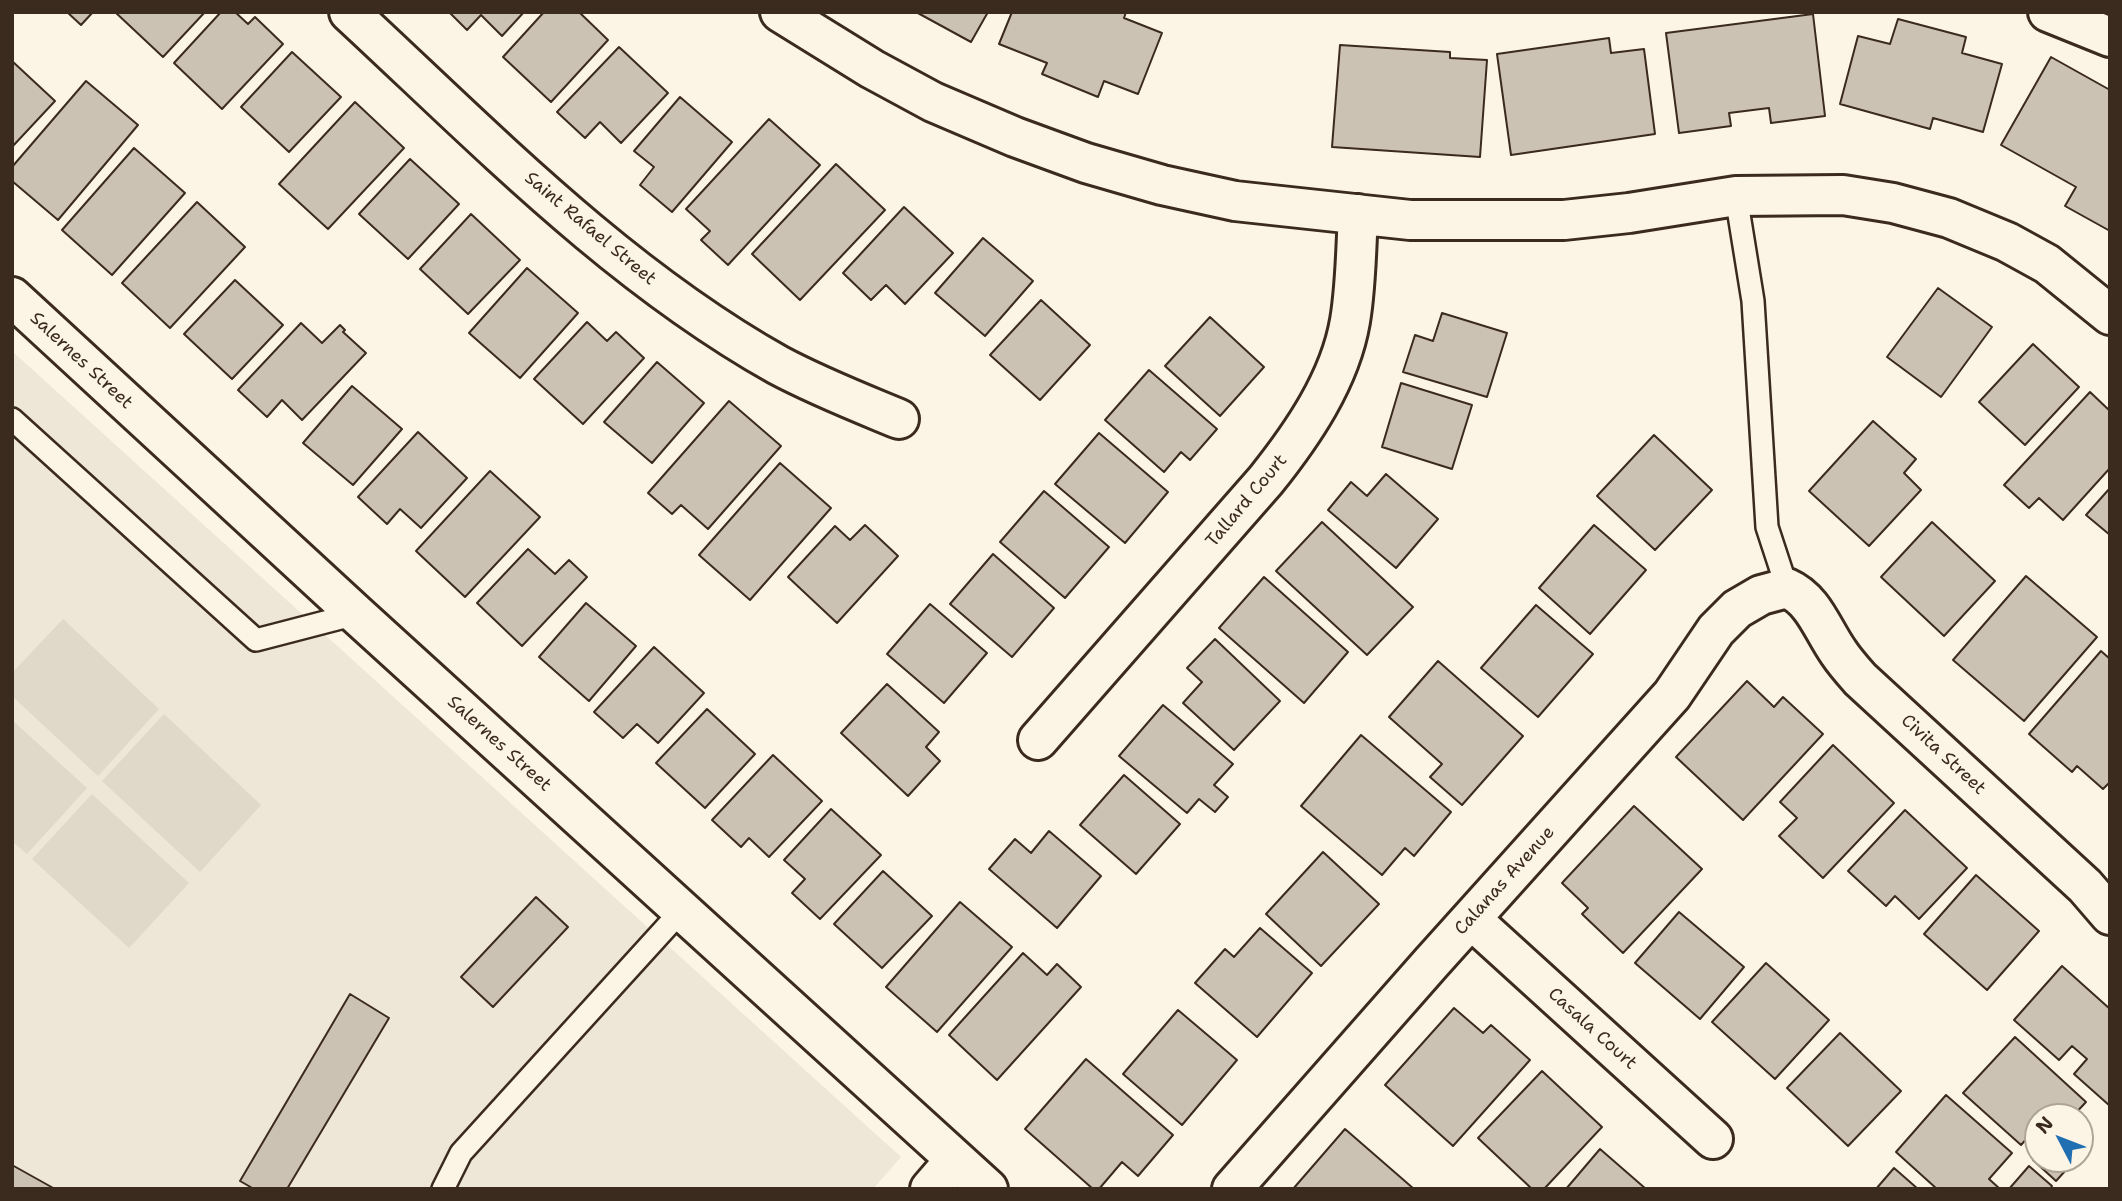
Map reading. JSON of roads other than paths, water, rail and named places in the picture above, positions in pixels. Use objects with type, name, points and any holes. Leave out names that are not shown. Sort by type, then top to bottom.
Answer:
[{"type":"street","name":"Saint Rafael Street","points":[[349,12],[495,148],[623,261],[717,327],[777,364],[813,383],[899,419]]},
{"type":"street","points":[[780,12],[872,69],[933,102],[1015,137],[1086,163],[1162,185],[1235,201],[1410,220],[1564,220],[1629,213],[1735,196],[1843,195],[1893,203],[1949,218],[2007,242],[2047,264],[2110,315]]},
{"type":"street","points":[[2048,12],[2110,37]]},
{"type":"street","name":"Tallard Court","points":[[1038,740],[1266,480],[1292,447],[1319,405],[1350,322],[1358,214]]},
{"type":"street","name":"Salernes Street","points":[[12,298],[988,1189]]},
{"type":"street","name":"Civita Street","points":[[1787,588],[1808,603],[1839,653],[1860,680],[2085,886],[2110,915]]},
{"type":"street","name":"Calanas Avenue","points":[[1232,1189],[1672,695],[1716,630],[1737,609],[1761,595],[1787,588]]},
{"type":"street","name":"Casala Court","points":[[1471,919],[1713,1139]]},
{"type":"street","points":[[930,1189],[955,1160]]},
{"type":"lane","points":[[1735,196],[1753,301],[1767,527],[1787,588]]},
{"type":"lane","points":[[12,419],[256,640],[356,614]]},
{"type":"lane","points":[[443,1189],[461,1153],[682,910]]}]
